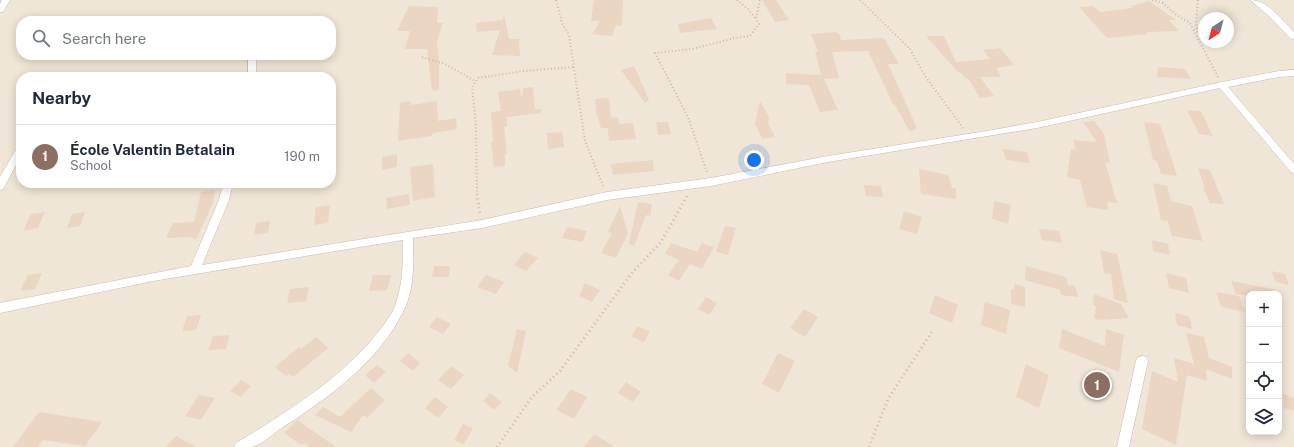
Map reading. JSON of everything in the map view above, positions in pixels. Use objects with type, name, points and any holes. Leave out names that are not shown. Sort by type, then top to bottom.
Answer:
[{"type":"street","points":[[0,10],[6,0]]},
{"type":"street","points":[[1254,0],[1272,14],[1294,37]]},
{"type":"street","points":[[252,60],[252,72]]},
{"type":"street","points":[[0,308],[195,270],[482,224],[608,196],[711,182],[828,159],[1037,125],[1222,85],[1279,74],[1294,73]]},
{"type":"street","points":[[1222,85],[1294,170]]},
{"type":"street","points":[[0,186],[16,157]]},
{"type":"street","points":[[195,270],[224,200],[227,188]]},
{"type":"street","points":[[240,447],[273,428],[336,382],[363,359],[390,327],[400,307],[407,284],[408,235]]},
{"type":"street","points":[[1123,447],[1142,361]]},
{"type":"path","points":[[556,0],[562,22],[569,35],[585,141],[596,172],[608,196]]},
{"type":"path","points":[[711,182],[699,153],[688,117],[655,53],[692,49],[735,38],[750,36],[760,24],[748,9],[737,0]]},
{"type":"path","points":[[756,19],[760,0]]},
{"type":"path","points":[[860,0],[910,50],[925,76],[969,136]]},
{"type":"path","points":[[1152,0],[1163,3],[1175,14],[1190,23],[1198,36]]},
{"type":"path","points":[[1198,0],[1196,22],[1198,36]]},
{"type":"path","points":[[1204,48],[1222,85]]},
{"type":"path","points":[[422,57],[445,64],[475,81]]},
{"type":"path","points":[[482,224],[476,185],[476,125],[472,87],[475,81],[478,78],[524,71],[574,67]]},
{"type":"path","points":[[497,447],[532,397],[560,371],[631,274],[661,242],[687,196],[698,184]]},
{"type":"path","points":[[869,447],[888,399],[933,330]]},
{"type":"shaded area","points":[[0,0],[1294,0],[1294,447],[0,447]]},
{"type":"building","points":[[594,0],[623,0],[622,26],[616,25],[612,36],[592,34],[600,21],[591,21]]},
{"type":"building","points":[[762,0],[776,0],[789,20],[775,22]]},
{"type":"building","points":[[1149,1],[1176,20],[1169,20],[1179,31],[1146,32],[1148,34],[1107,38],[1079,7],[1093,6],[1100,12],[1133,8],[1131,6]]},
{"type":"building","points":[[409,6],[438,7],[437,23],[443,23],[437,41],[439,60],[439,90],[432,91],[427,49],[405,49],[410,31],[397,31]]},
{"type":"building","points":[[504,14],[509,39],[519,39],[520,56],[492,55],[500,30],[477,32],[476,23],[503,20]]},
{"type":"building","points":[[711,18],[717,29],[680,33],[678,24]]},
{"type":"building","points":[[836,32],[840,35],[841,40],[884,38],[899,64],[888,64],[917,128],[910,132],[895,105],[894,106],[868,51],[832,52],[839,78],[824,79],[838,110],[820,112],[809,85],[786,84],[786,73],[821,75],[815,52],[818,52],[811,34]]},
{"type":"building","points":[[926,36],[944,36],[956,62],[990,59],[983,50],[1000,48],[1014,65],[996,68],[1001,77],[980,77],[994,96],[980,98],[968,78],[966,79],[959,71],[958,72]]},
{"type":"building","points":[[634,66],[649,100],[645,103],[621,70]]},
{"type":"building","points":[[1158,67],[1185,69],[1191,79],[1157,77]]},
{"type":"building","points":[[533,87],[535,109],[541,109],[541,113],[507,117],[507,126],[504,127],[507,154],[505,154],[505,166],[494,167],[491,142],[493,141],[491,112],[501,111],[498,92],[520,89],[521,99],[524,88]]},
{"type":"building","points":[[609,98],[611,118],[617,117],[620,124],[633,123],[636,139],[609,141],[608,128],[601,128],[596,111],[595,99]]},
{"type":"building","points":[[411,101],[411,105],[437,101],[438,121],[456,118],[457,129],[433,133],[431,136],[398,141],[400,103]]},
{"type":"building","points":[[760,101],[769,117],[768,123],[775,137],[762,139],[755,124]]},
{"type":"building","points":[[1187,110],[1201,111],[1213,136],[1199,134]]},
{"type":"building","points":[[1094,121],[1104,134],[1110,163],[1105,162],[1117,203],[1107,202],[1108,210],[1087,207],[1080,180],[1067,177],[1071,149],[1076,150],[1073,140],[1097,142],[1083,122]]},
{"type":"building","points":[[656,122],[668,122],[671,134],[658,135]]},
{"type":"building","points":[[1144,122],[1160,124],[1177,176],[1161,174],[1157,161],[1153,160]]},
{"type":"building","points":[[562,132],[564,147],[548,149],[547,133]]},
{"type":"building","points":[[1003,149],[1027,152],[1030,163],[1006,160]]},
{"type":"building","points":[[397,154],[397,167],[382,170],[382,157]]},
{"type":"building","points":[[653,160],[654,171],[613,175],[611,164]]},
{"type":"building","points":[[433,164],[435,197],[413,201],[410,167]]},
{"type":"building","points":[[1198,168],[1210,170],[1224,204],[1210,203],[1203,188],[1205,189]]},
{"type":"building","points":[[919,169],[948,175],[952,188],[956,189],[956,199],[921,194]]},
{"type":"building","points":[[1153,183],[1167,186],[1171,201],[1192,206],[1203,241],[1172,236],[1168,221],[1161,220]]},
{"type":"building","points":[[864,185],[881,186],[883,197],[866,196]]},
{"type":"building","points":[[215,190],[213,203],[196,240],[191,237],[166,238],[173,223],[194,222],[201,192]]},
{"type":"building","points":[[409,194],[410,205],[387,209],[386,198]]},
{"type":"building","points":[[994,201],[1011,205],[1008,224],[992,219]]},
{"type":"building","points":[[638,202],[652,204],[650,216],[646,215],[634,246],[629,244]]},
{"type":"building","points":[[330,205],[328,223],[314,225],[316,207]]},
{"type":"building","points":[[620,206],[628,234],[616,258],[601,253],[612,233],[608,232]]},
{"type":"building","points":[[904,211],[922,217],[917,234],[899,229]]},
{"type":"building","points":[[45,212],[38,228],[23,231],[31,214]]},
{"type":"building","points":[[85,212],[80,226],[67,228],[72,214]]},
{"type":"building","points":[[270,221],[268,233],[254,235],[256,223]]},
{"type":"building","points":[[725,226],[736,228],[728,255],[716,252]]},
{"type":"building","points":[[567,227],[587,231],[582,242],[562,238]]},
{"type":"building","points":[[1039,229],[1059,231],[1062,243],[1042,240]]},
{"type":"building","points":[[1152,240],[1168,244],[1170,255],[1153,251]]},
{"type":"building","points":[[671,243],[697,252],[702,243],[714,247],[702,269],[690,264],[679,281],[668,275],[679,260],[665,254]]},
{"type":"building","points":[[1100,250],[1117,254],[1128,303],[1114,299],[1111,274],[1104,273]]},
{"type":"building","points":[[525,252],[538,258],[526,271],[514,265]]},
{"type":"building","points":[[434,266],[450,266],[449,277],[432,277]]},
{"type":"building","points":[[1026,266],[1066,277],[1068,285],[1075,286],[1078,297],[1061,295],[1060,290],[1025,280]]},
{"type":"building","points":[[1271,271],[1285,274],[1289,285],[1276,282]]},
{"type":"building","points":[[42,273],[35,289],[20,291],[28,275]]},
{"type":"building","points":[[1166,273],[1186,278],[1189,293],[1169,288]]},
{"type":"building","points":[[373,275],[391,275],[387,290],[369,291]]},
{"type":"building","points":[[486,275],[504,282],[496,294],[477,287]]},
{"type":"building","points":[[1231,281],[1273,289],[1273,291],[1246,291],[1246,296],[1236,294]]},
{"type":"building","points":[[585,283],[600,290],[592,302],[579,296]]},
{"type":"building","points":[[1014,284],[1025,287],[1025,307],[1011,304],[1011,289],[1014,290]]},
{"type":"building","points":[[309,287],[306,301],[287,303],[290,289]]},
{"type":"building","points":[[1216,292],[1239,296],[1245,312],[1221,307]]},
{"type":"building","points":[[1094,294],[1121,304],[1129,318],[1099,320],[1094,318],[1096,306],[1093,305]]},
{"type":"building","points":[[935,295],[958,305],[952,323],[929,313]]},
{"type":"building","points":[[706,297],[717,303],[709,315],[698,309]]},
{"type":"building","points":[[985,302],[1010,310],[1006,334],[981,325]]},
{"type":"building","points":[[804,309],[818,317],[805,337],[790,328]]},
{"type":"building","points":[[1175,313],[1190,317],[1192,329],[1177,325]]},
{"type":"building","points":[[201,315],[196,330],[182,331],[187,316]]},
{"type":"building","points":[[437,317],[451,324],[443,334],[429,327]]},
{"type":"building","points":[[638,326],[650,332],[644,342],[631,336]]},
{"type":"building","points":[[517,329],[526,331],[517,373],[508,366]]},
{"type":"building","points":[[1062,329],[1105,346],[1106,329],[1124,335],[1119,372],[1059,348]]},
{"type":"building","points":[[1186,333],[1204,337],[1209,358],[1232,367],[1232,379],[1206,369],[1207,381],[1187,375],[1176,445],[1142,429],[1152,371],[1178,382],[1174,358],[1194,364]]},
{"type":"building","points":[[230,335],[226,349],[208,350],[213,336]]},
{"type":"building","points":[[316,337],[328,348],[293,377],[289,373],[286,376],[275,367],[299,347],[301,349]]},
{"type":"building","points":[[408,353],[420,363],[413,371],[400,361]]},
{"type":"building","points":[[778,353],[795,361],[779,393],[762,384]]},
{"type":"building","points":[[1026,364],[1049,375],[1039,408],[1016,397]]},
{"type":"building","points":[[377,365],[386,372],[374,383],[365,375]]},
{"type":"building","points":[[451,366],[464,375],[451,389],[438,380]]},
{"type":"building","points":[[241,380],[251,386],[241,397],[230,391]]},
{"type":"building","points":[[626,382],[641,392],[633,402],[618,393]]},
{"type":"building","points":[[371,388],[385,400],[367,418],[363,415],[351,432],[315,415],[323,407],[340,417]]},
{"type":"building","points":[[571,389],[587,397],[574,419],[556,410]]},
{"type":"building","points":[[490,393],[502,402],[494,410],[483,401]]},
{"type":"building","points":[[1283,394],[1294,398],[1294,411],[1284,408]]},
{"type":"building","points":[[199,395],[215,398],[201,420],[185,416]]},
{"type":"building","points":[[435,397],[448,407],[438,418],[425,408]]},
{"type":"building","points":[[39,412],[102,422],[85,446],[43,440],[38,447],[13,447]]},
{"type":"building","points":[[297,420],[336,447],[310,447],[304,443],[301,445],[284,433]]},
{"type":"building","points":[[463,424],[473,428],[464,444],[454,440]]},
{"type":"building","points":[[594,434],[615,447],[584,447]]},
{"type":"building","points":[[176,436],[196,447],[166,447]]},
{"type":"place","name":"École Valentin Betalain","points":[[1097,385]]}]
